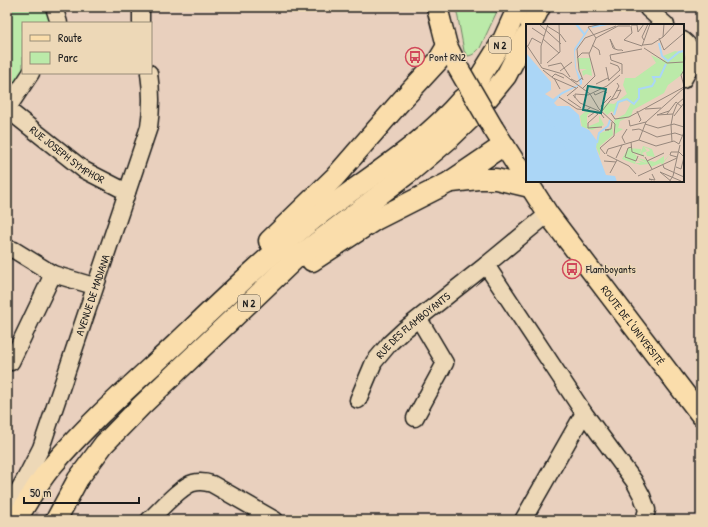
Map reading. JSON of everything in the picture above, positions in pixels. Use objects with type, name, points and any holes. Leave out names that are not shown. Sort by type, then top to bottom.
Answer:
[{"type":"main road","name":"N 2","points":[[478,80],[503,40],[518,7]]},
{"type":"main road","points":[[532,24],[540,7]]},
{"type":"main road","name":"ROUTE DE L'UNIVERSITÉ","points":[[435,9],[447,46],[493,128],[526,181]]},
{"type":"main road","name":"N 2","points":[[488,98],[506,76],[526,37]]},
{"type":"main road","points":[[186,334],[245,266],[335,177],[438,61],[447,46]]},
{"type":"main road","name":"N 2","points":[[32,520],[62,469],[108,408],[240,283],[293,236],[343,196],[435,127],[462,99]]},
{"type":"main road","name":"N 2","points":[[56,520],[78,479],[104,444],[141,406],[295,259],[411,171],[449,139],[473,116]]},
{"type":"main road","points":[[251,301],[375,220],[448,183],[504,145]]},
{"type":"main road","points":[[448,183],[478,179],[496,179],[530,187]]},
{"type":"main road","name":"ROUTE DE L'UNIVERSITÉ","points":[[527,182],[548,214],[701,415]]},
{"type":"main road","points":[[70,520],[96,476],[114,451],[174,383],[196,354]]},
{"type":"main road","points":[[16,520],[51,467],[108,408]]},
{"type":"street","points":[[54,7],[59,22]]},
{"type":"street","points":[[141,7],[141,22]]},
{"type":"street","points":[[647,7],[665,24]]},
{"type":"street","points":[[684,41],[689,45],[693,54],[691,66],[684,78]]},
{"type":"street","name":"RUE JOSEPH SYMPHOR","points":[[29,74],[7,108],[84,170],[127,192]]},
{"type":"street","name":"AVENUE DE MADIANA","points":[[7,510],[41,448],[94,286],[149,127],[152,109],[152,92],[149,74]]},
{"type":"street","name":"RUE DES FLAMBOYANTS","points":[[358,400],[374,362],[390,343],[548,214]]},
{"type":"street","points":[[7,249],[14,250],[53,274],[94,286]]},
{"type":"street","points":[[486,266],[584,413],[634,481],[640,491],[647,510],[644,520]]},
{"type":"street","points":[[11,362],[53,274]]},
{"type":"street","points":[[415,418],[445,364],[419,319]]},
{"type":"street","points":[[523,520],[584,413]]},
{"type":"street","points":[[149,520],[184,488],[193,483],[202,482],[212,484],[275,520]]},
{"type":"green space","points":[[7,7],[48,7],[54,22],[22,22],[22,74],[7,99]]},
{"type":"green space","points":[[456,7],[499,7],[480,48],[470,56],[468,56],[464,51]]},
{"type":"tunnel","points":[[11,508],[35,520]]},
{"type":"place","name":"Pont RN2","points":[[415,57]]},
{"type":"place","name":"Flamboyants","points":[[572,269]]}]
